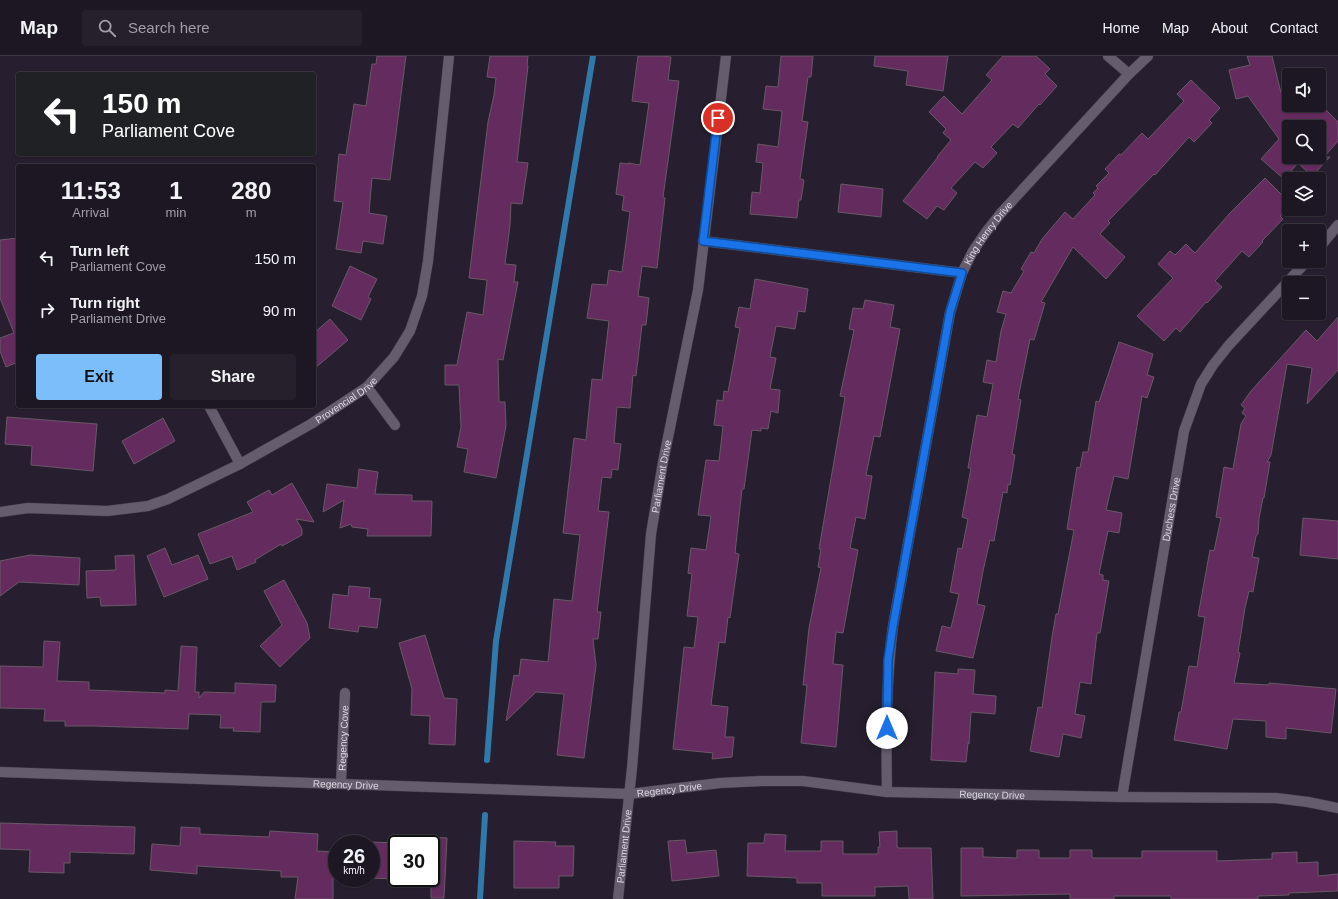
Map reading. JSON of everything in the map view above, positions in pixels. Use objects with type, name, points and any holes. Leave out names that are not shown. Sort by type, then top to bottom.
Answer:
[{"type":"street","name":"Provencial Drive","points":[[0,512],[28,508],[107,511],[148,506],[187,491],[240,464],[311,424],[367,387],[394,357],[410,331],[422,296],[428,261],[449,56]]},
{"type":"street","name":"Parliament Drive","points":[[618,899],[629,794],[651,534],[663,462],[697,298],[726,56]]},
{"type":"street","points":[[1108,56],[1129,74]]},
{"type":"street","name":"King Henry Drive","points":[[887,792],[888,660],[950,312],[962,273],[972,251],[1001,213],[1129,74],[1148,56]]},
{"type":"street","points":[[1326,240],[1338,225]]},
{"type":"street","points":[[703,241],[962,273]]},
{"type":"street","name":"Duchess Drive","points":[[1122,797],[1184,431],[1193,404],[1201,384],[1213,365],[1229,345],[1300,268]]},
{"type":"street","points":[[367,387],[395,425]]},
{"type":"street","points":[[210,408],[240,464]]},
{"type":"street","name":"Regency Cove","points":[[341,783],[345,693]]},
{"type":"street","name":"Regency Drive","points":[[0,772],[629,794],[720,783],[803,781],[887,792],[1122,797],[1276,798],[1338,808]]},
{"type":"building","points":[[377,56],[406,56],[390,180],[372,178],[369,213],[387,216],[383,244],[363,241],[361,253],[336,249],[343,202],[334,201],[339,154],[346,155],[354,104],[366,106],[372,64],[376,64]]},
{"type":"building","points":[[490,56],[528,56],[517,162],[528,163],[522,204],[511,203],[505,264],[516,265],[514,282],[518,282],[503,360],[498,359],[499,402],[505,402],[506,426],[496,478],[464,472],[468,449],[457,447],[461,427],[459,385],[445,385],[445,365],[457,365],[467,312],[483,315],[487,280],[469,278],[488,122],[496,78],[487,77]]},
{"type":"building","points":[[638,56],[671,57],[668,80],[679,81],[663,197],[665,198],[657,268],[642,266],[638,296],[649,298],[646,325],[642,325],[636,376],[633,375],[630,408],[617,407],[614,443],[621,444],[618,470],[612,469],[611,478],[602,477],[598,511],[609,512],[597,612],[601,612],[598,639],[593,639],[596,665],[584,758],[557,755],[564,694],[536,692],[506,721],[514,675],[519,676],[521,659],[548,662],[554,599],[572,601],[580,535],[563,533],[574,438],[586,440],[592,379],[602,380],[609,321],[587,318],[592,284],[607,285],[609,270],[622,272],[630,212],[622,210],[624,196],[616,194],[620,163],[640,165],[649,103],[632,101]]},
{"type":"building","points":[[781,56],[813,56],[811,77],[808,77],[802,121],[808,122],[800,179],[804,180],[801,200],[799,200],[797,218],[750,214],[752,192],[760,193],[763,163],[756,162],[758,144],[778,147],[782,111],[763,109],[766,86],[778,87]]},
{"type":"building","points":[[875,56],[948,56],[943,91],[906,85],[908,71],[874,66]]},
{"type":"building","points":[[1003,56],[1036,56],[1050,69],[1045,74],[1057,86],[1018,128],[1013,124],[991,147],[997,153],[983,168],[975,162],[951,188],[957,193],[944,210],[937,206],[927,219],[903,201],[951,140],[943,133],[946,129],[929,112],[944,96],[962,114],[992,80],[986,75]]},
{"type":"building","points":[[1247,56],[1272,56],[1282,97],[1282,112],[1326,112],[1326,110],[1338,122],[1338,141],[1326,155],[1326,120],[1282,120],[1282,164],[1297,164],[1290,172],[1282,172],[1282,177],[1261,159],[1279,139],[1248,96],[1236,99],[1229,70],[1250,65]]},
{"type":"building","points":[[1191,80],[1220,108],[1209,120],[1212,123],[1194,142],[1189,137],[1155,175],[1154,174],[1108,221],[1110,223],[1100,234],[1125,257],[1106,279],[1073,247],[1041,302],[1045,303],[1034,340],[1030,339],[1018,399],[1021,400],[1012,454],[1015,455],[1010,485],[1008,484],[1007,493],[1003,492],[994,541],[990,540],[983,571],[977,604],[985,606],[973,658],[936,651],[942,626],[951,628],[959,594],[950,592],[958,548],[962,549],[968,519],[962,517],[971,468],[968,468],[977,415],[987,417],[993,384],[983,382],[987,360],[996,362],[1001,331],[1006,314],[997,312],[1003,291],[1011,293],[1024,271],[1021,269],[1031,252],[1034,253],[1042,239],[1065,212],[1073,219],[1095,195],[1093,193],[1098,188],[1096,186],[1109,173],[1105,169],[1119,154],[1121,155],[1142,133],[1148,139],[1184,101],[1177,94]]},
{"type":"building","points":[[1299,164],[1323,164],[1316,172],[1308,172]]},
{"type":"building","points":[[1265,178],[1282,195],[1282,214],[1280,216],[1283,219],[1249,257],[1242,251],[1215,281],[1222,287],[1207,303],[1206,302],[1180,332],[1176,328],[1164,341],[1137,316],[1173,278],[1158,264],[1170,251],[1175,255],[1186,244],[1195,253],[1230,213]]},
{"type":"building","points":[[841,184],[883,189],[881,217],[838,212]]},
{"type":"building","points":[[16,238],[16,363],[6,367],[0,351],[0,338],[14,333],[0,298],[0,240]]},
{"type":"building","points":[[350,266],[377,279],[368,297],[371,299],[361,320],[332,306]]},
{"type":"building","points":[[755,279],[808,289],[805,312],[798,311],[795,329],[776,326],[770,357],[776,358],[770,389],[780,390],[778,413],[771,411],[768,429],[761,428],[761,431],[752,430],[744,489],[742,489],[735,553],[739,554],[730,618],[728,617],[725,643],[719,642],[711,705],[728,707],[725,737],[734,737],[732,757],[712,759],[713,753],[673,749],[684,647],[694,648],[698,617],[687,616],[692,574],[688,573],[691,548],[706,550],[711,516],[698,515],[706,460],[719,461],[723,426],[714,425],[717,400],[723,401],[724,391],[728,392],[740,328],[735,327],[739,307],[750,309]]},
{"type":"building","points":[[865,300],[894,305],[890,327],[900,329],[880,437],[874,436],[866,475],[872,476],[865,519],[856,517],[850,548],[858,550],[843,633],[836,632],[833,664],[843,665],[836,747],[801,743],[807,685],[803,685],[809,628],[821,568],[818,567],[821,549],[819,549],[845,397],[840,396],[854,330],[849,329],[853,308],[863,309]]},
{"type":"building","points":[[1338,317],[1338,370],[1307,404],[1312,368],[1287,364],[1271,455],[1267,462],[1270,462],[1259,518],[1258,534],[1256,536],[1252,557],[1259,558],[1253,592],[1249,591],[1245,608],[1238,652],[1240,653],[1234,683],[1269,685],[1269,683],[1336,689],[1331,733],[1286,728],[1286,739],[1266,737],[1266,721],[1233,719],[1227,749],[1174,740],[1179,712],[1181,712],[1189,666],[1197,667],[1205,617],[1198,616],[1210,550],[1214,551],[1221,518],[1216,517],[1224,467],[1233,469],[1241,424],[1246,416],[1242,413],[1245,408],[1241,405],[1251,391],[1306,330],[1317,341]]},
{"type":"building","points":[[330,319],[348,340],[316,367],[316,331]]},
{"type":"building","points":[[1119,342],[1153,354],[1147,375],[1154,377],[1147,398],[1142,396],[1128,479],[1114,476],[1106,510],[1122,513],[1119,533],[1108,531],[1099,574],[1103,575],[1103,580],[1109,581],[1100,633],[1097,633],[1091,684],[1080,682],[1075,714],[1085,716],[1081,738],[1063,734],[1059,757],[1030,751],[1038,707],[1042,708],[1056,614],[1058,614],[1074,530],[1067,529],[1077,467],[1080,468],[1083,452],[1088,452],[1096,401],[1099,402]]},
{"type":"building","points":[[7,417],[97,424],[93,471],[31,465],[32,446],[5,444]]},
{"type":"building","points":[[163,418],[175,441],[134,464],[122,441]]},
{"type":"building","points":[[359,469],[378,472],[375,494],[412,495],[412,501],[432,501],[431,536],[367,536],[368,529],[352,527],[351,524],[340,528],[344,500],[323,512],[327,484],[357,488]]},
{"type":"building","points":[[292,483],[314,522],[296,519],[302,529],[302,535],[282,546],[281,544],[255,560],[256,562],[237,570],[232,556],[210,564],[198,534],[253,512],[247,502],[269,490],[272,495]]},
{"type":"building","points":[[1303,518],[1338,521],[1338,559],[1300,555]]},
{"type":"building","points":[[165,548],[172,565],[198,555],[208,579],[164,597],[147,556]]},
{"type":"building","points":[[30,555],[80,558],[79,585],[19,582],[0,596],[0,561]]},
{"type":"building","points":[[134,555],[136,605],[101,606],[100,597],[87,598],[86,571],[116,570],[115,556]]},
{"type":"building","points":[[284,580],[307,623],[310,638],[280,667],[260,646],[282,625],[264,591]]},
{"type":"building","points":[[349,586],[370,588],[369,598],[381,599],[377,628],[359,626],[358,632],[329,628],[333,594],[348,596]]},
{"type":"building","points":[[425,635],[444,698],[457,699],[455,745],[429,744],[430,716],[411,715],[412,689],[399,643]]},
{"type":"building","points":[[44,641],[60,642],[57,681],[89,682],[89,690],[165,693],[165,690],[178,691],[181,646],[197,647],[195,692],[199,692],[199,698],[204,692],[235,693],[235,683],[276,685],[275,702],[261,702],[260,732],[233,731],[234,728],[220,728],[221,715],[189,714],[188,729],[65,726],[65,721],[44,721],[45,709],[0,708],[0,666],[43,667]]},
{"type":"building","points":[[958,669],[975,670],[973,694],[996,696],[995,714],[971,712],[966,762],[931,760],[935,672],[958,674]]},
{"type":"building","points":[[0,823],[135,827],[134,854],[70,852],[70,863],[64,863],[64,873],[29,872],[30,850],[0,849]]},
{"type":"building","points":[[181,827],[200,828],[200,834],[269,837],[270,831],[318,834],[317,851],[328,852],[328,887],[333,887],[333,899],[295,899],[298,877],[281,877],[281,871],[197,866],[197,874],[150,870],[152,844],[180,846]]},
{"type":"building","points":[[897,831],[898,848],[931,848],[933,899],[909,899],[908,886],[875,887],[875,896],[822,896],[822,883],[797,883],[797,878],[747,876],[748,843],[764,843],[765,834],[786,835],[785,851],[821,851],[821,841],[843,841],[843,854],[878,854],[878,847],[880,847],[879,832]]},
{"type":"building","points":[[440,838],[447,838],[444,898],[431,898],[431,887],[440,887]]},
{"type":"building","points":[[685,840],[687,853],[716,850],[719,876],[672,881],[668,841]]},
{"type":"building","points":[[514,841],[556,842],[555,846],[574,846],[573,876],[559,876],[559,888],[514,888]]},
{"type":"building","points":[[380,842],[388,843],[388,879],[380,878]]},
{"type":"building","points":[[961,848],[983,848],[983,857],[1017,858],[1017,850],[1039,850],[1039,858],[1070,858],[1070,850],[1092,850],[1092,858],[1142,858],[1142,851],[1217,851],[1217,861],[1272,859],[1272,853],[1297,852],[1297,863],[1318,862],[1318,876],[1338,874],[1338,891],[1258,896],[1258,899],[1171,899],[1171,896],[1114,896],[1114,899],[1070,899],[1070,894],[961,896]]},
{"type":"waterway","points":[[487,760],[496,641],[593,56]]},
{"type":"waterway","points":[[480,899],[485,815]]},
{"type":"route","points":[[718,118],[703,241],[962,273],[950,312],[893,626],[888,660],[887,728]]}]
